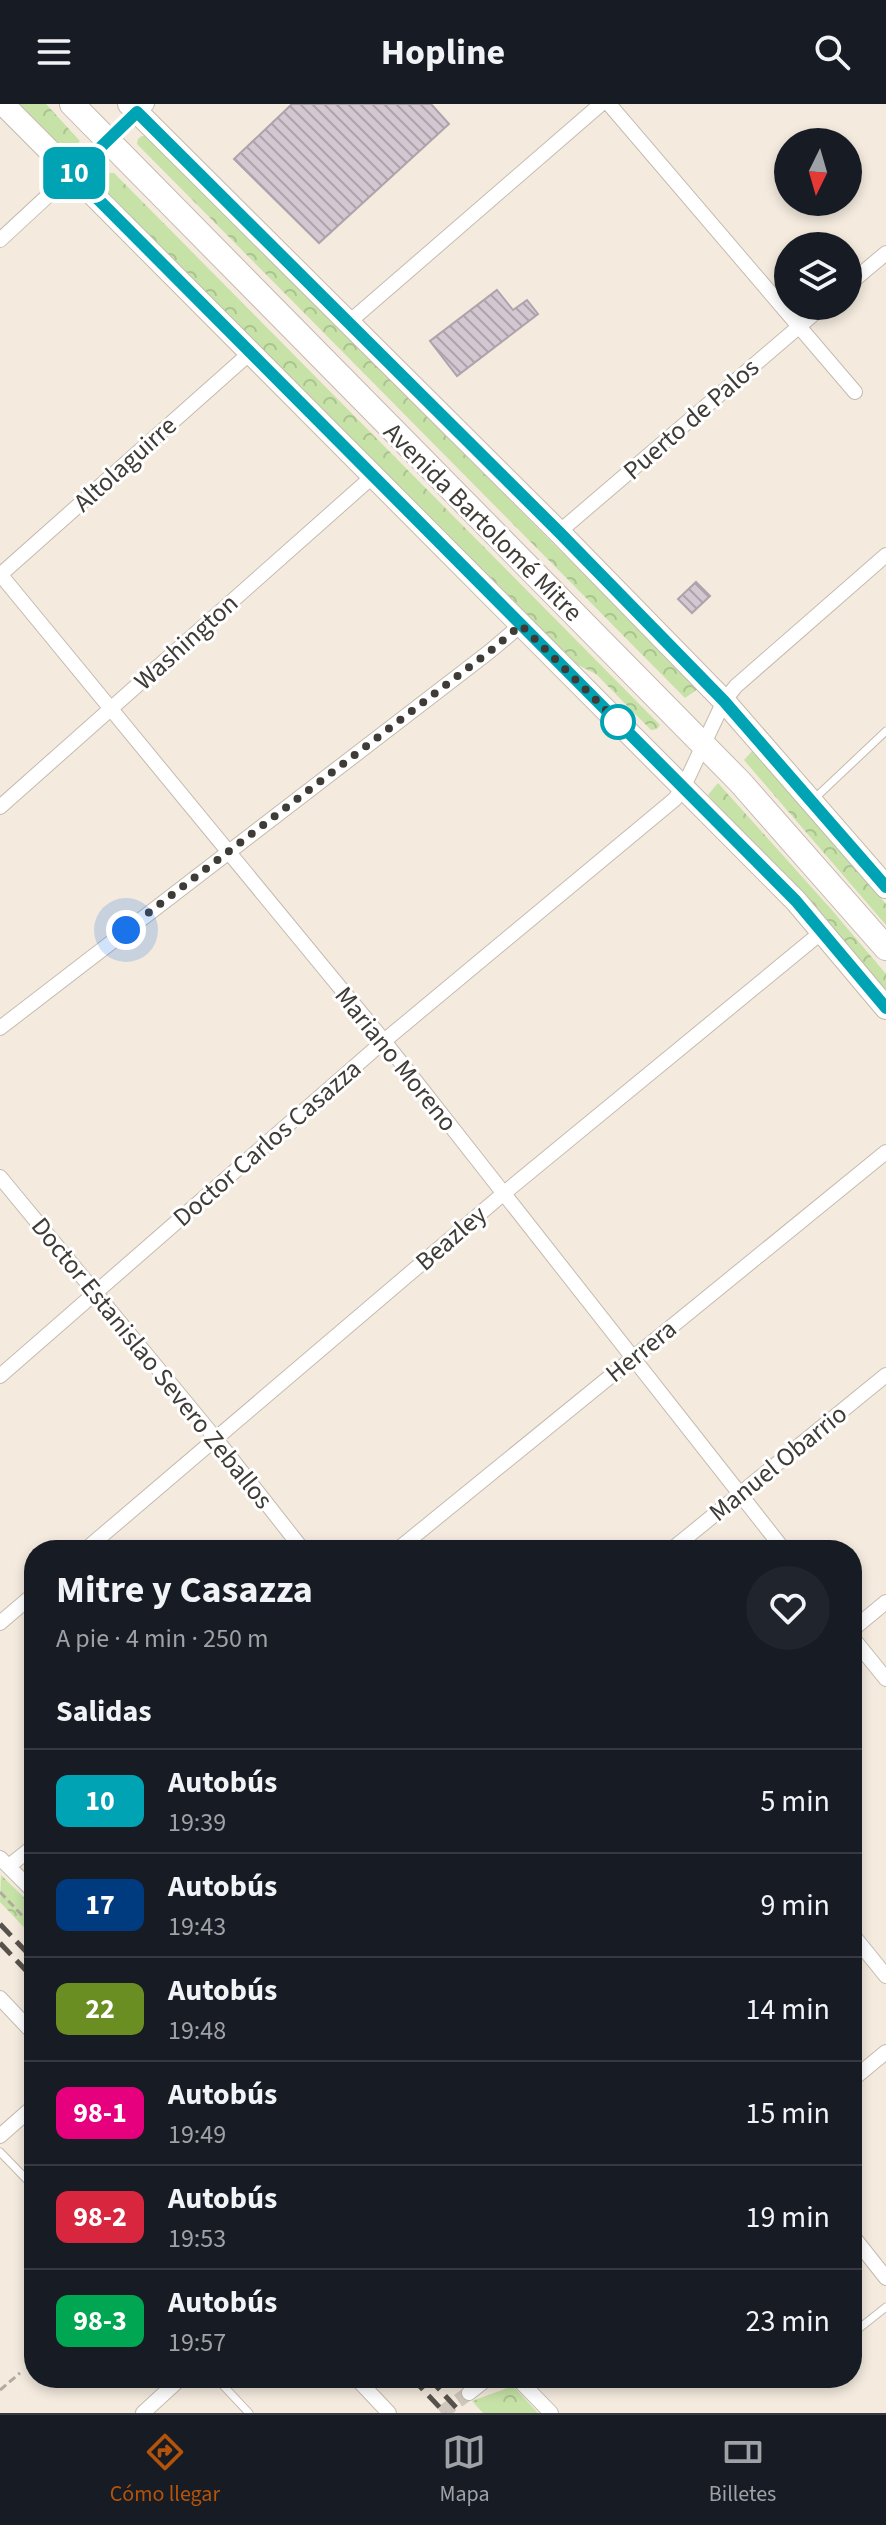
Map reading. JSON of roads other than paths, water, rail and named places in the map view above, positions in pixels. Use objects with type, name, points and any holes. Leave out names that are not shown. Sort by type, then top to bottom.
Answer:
[{"type":"main road","name":"Avenida Bartolomé Mitre","points":[[72,104],[750,793],[886,948]]},
{"type":"street","name":"Avenida Bartolomé Mitre","points":[[3,104],[372,477],[684,786],[796,901],[886,1008]]},
{"type":"street","points":[[348,323],[601,104]]},
{"type":"street","points":[[609,104],[855,392]]},
{"type":"street","name":"Avenida Bartolomé Mitre","points":[[138,107],[724,701],[886,887]]},
{"type":"street","points":[[0,240],[108,142],[138,107]]},
{"type":"street","points":[[862,273],[886,253]]},
{"type":"street","name":"Puerto de Palos","points":[[559,532],[806,320]]},
{"type":"street","name":"Altolaguirre","points":[[0,574],[250,353]]},
{"type":"street","name":"Washington","points":[[0,807],[372,477]]},
{"type":"street","name":"Doctor Carlos Casazza","points":[[0,1376],[384,1041],[675,799],[724,701],[736,686],[886,555]]},
{"type":"street","name":"Mariano Moreno","points":[[0,574],[384,1041],[776,1540]]},
{"type":"street","points":[[0,1028],[521,625]]},
{"type":"street","name":"Beazley","points":[[97,1540],[503,1194],[823,931]]},
{"type":"street","name":"Herrera","points":[[409,1540],[886,1152]]},
{"type":"street","name":"Doctor Estanislao Severo Zeballos","points":[[0,1177],[295,1540]]},
{"type":"street","name":"Manuel Obarrio","points":[[684,1540],[886,1375]]},
{"type":"street","points":[[862,1622],[886,1602]]},
{"type":"street","points":[[0,1623],[24,1603]]},
{"type":"street","points":[[862,1649],[886,1679]]},
{"type":"street","points":[[24,1851],[4,1862],[24,1882]]},
{"type":"street","points":[[862,1946],[886,1976]]},
{"type":"street","points":[[0,1998],[24,2023]]},
{"type":"street","points":[[862,2072],[886,2052]]},
{"type":"street","points":[[0,2136],[24,2115]]},
{"type":"street","points":[[862,2251],[886,2278]]},
{"type":"street","points":[[143,2413],[170,2388]]},
{"type":"street","points":[[365,2388],[389,2413]]},
{"type":"street","points":[[469,2393],[475,2388]]},
{"type":"street","points":[[527,2388],[551,2413]]},
{"type":"lane","points":[[813,801],[886,731]]},
{"type":"lane","points":[[0,2152],[24,2177]]},
{"type":"lane","points":[[862,2326],[886,2307]]},
{"type":"lane","points":[[225,2388],[249,2413]]},
{"type":"tunnel","points":[[441,2413],[469,2393]]},
{"type":"railway","points":[[0,1924],[24,1949]]},
{"type":"railway","points":[[0,1943],[24,1968]]},
{"type":"railway","points":[[421,2388],[445,2413]]},
{"type":"railway","points":[[438,2388],[461,2413]]}]
